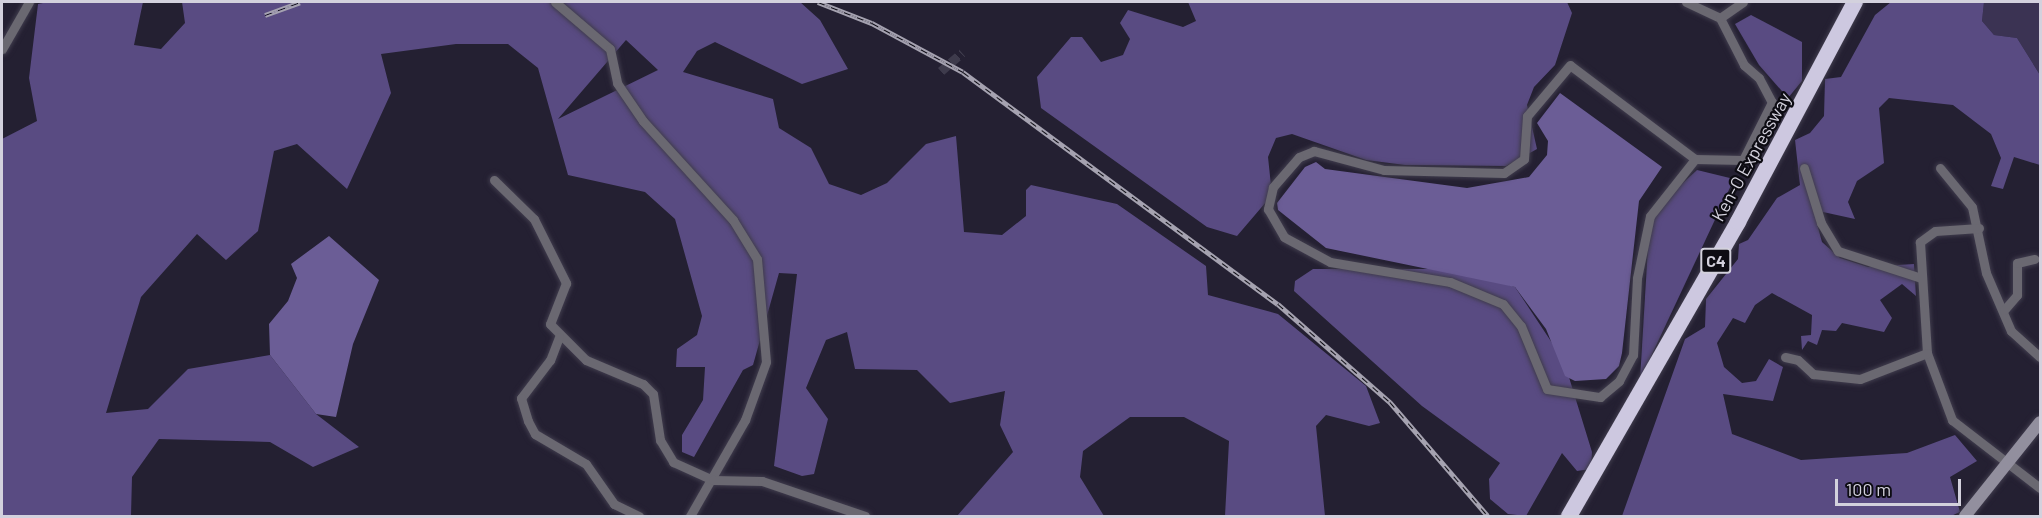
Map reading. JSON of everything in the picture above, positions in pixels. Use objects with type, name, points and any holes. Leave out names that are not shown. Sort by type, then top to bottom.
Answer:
[{"type":"highway","name":"Ken-O Expressway","points":[[1569,516],[1738,222],[1855,2]]},
{"type":"street","points":[[2,49],[28,2]]},
{"type":"street","points":[[555,2],[610,49],[617,83],[643,121],[733,220],[757,259],[766,362],[746,420],[690,516]]},
{"type":"street","points":[[1686,2],[1720,18],[1744,65],[1759,78],[1772,102],[1743,160],[1695,159],[1570,66],[1527,116],[1524,159],[1504,173],[1384,170],[1314,151],[1299,157],[1273,187],[1268,209],[1284,237],[1330,262],[1450,282],[1503,304],[1521,326],[1547,389],[1600,397],[1619,381],[1633,355],[1637,278],[1650,216],[1695,159]]},
{"type":"street","points":[[1720,18],[1743,2]]},
{"type":"street","points":[[1803,168],[1821,223],[1838,251],[1922,278]]},
{"type":"street","points":[[1940,168],[1972,207],[1979,228],[1986,273],[2016,339],[2040,357]]},
{"type":"street","points":[[494,180],[534,219],[566,283],[549,318],[558,337],[586,360],[643,384],[658,411],[664,452],[673,462],[713,480],[762,481],[865,516]]},
{"type":"street","points":[[1979,228],[1923,235],[1922,278],[1927,353],[1952,420],[2040,488]]},
{"type":"street","points":[[2004,310],[2017,295],[2018,263],[2035,260]]},
{"type":"street","points":[[558,337],[550,360],[521,398],[528,421],[535,434],[586,464],[614,504],[639,516]]},
{"type":"street","points":[[1785,357],[1798,360],[1814,374],[1860,379],[1927,353]]},
{"type":"street","points":[[1965,516],[2040,422]]},
{"type":"shaded area","points":[[48,2],[143,2],[134,45],[161,49],[185,23],[182,2],[800,2],[820,20],[848,69],[802,84],[715,42],[697,51],[683,72],[773,99],[779,128],[811,148],[829,184],[861,195],[887,183],[926,144],[956,136],[964,232],[1002,235],[1026,216],[1026,190],[1031,185],[1117,204],[1206,266],[1208,295],[1278,314],[1366,386],[1380,423],[1369,426],[1326,415],[1316,426],[1325,516],[1225,516],[1229,441],[1184,417],[1130,417],[1083,451],[1080,477],[1104,516],[957,516],[1013,452],[1000,425],[1005,391],[950,403],[917,370],[855,369],[847,332],[826,340],[806,388],[828,419],[814,474],[802,476],[774,466],[797,274],[779,273],[753,365],[743,370],[694,457],[682,452],[682,435],[703,400],[705,367],[676,367],[677,349],[697,335],[702,316],[675,219],[645,192],[568,175],[538,68],[508,44],[456,44],[381,54],[391,93],[347,189],[297,144],[274,151],[258,231],[226,260],[197,234],[141,297],[106,413],[148,409],[188,369],[270,355],[316,414],[359,447],[313,467],[270,442],[159,439],[132,477],[131,516],[2,516],[2,139],[37,121],[29,78],[38,4]],"holes":[[[626,40],[658,70],[558,119]]]},
{"type":"shaded area","points":[[1188,2],[1567,2],[1572,13],[1555,65],[1534,87],[1527,105],[1537,149],[1506,166],[1405,165],[1366,160],[1292,134],[1276,138],[1268,157],[1272,195],[1237,236],[1207,227],[1041,108],[1037,77],[1071,37],[1082,37],[1101,62],[1123,55],[1130,39],[1120,23],[1128,10],[1183,27],[1196,21]]},
{"type":"shaded area","points":[[1891,2],[1984,2],[1982,21],[1994,35],[2017,38],[2040,75],[2040,165],[2014,157],[2003,189],[1991,186],[2001,158],[1991,134],[1953,105],[1889,98],[1879,108],[1884,163],[1857,181],[1848,202],[1855,219],[1823,212],[1816,220],[1822,242],[1840,258],[1868,267],[1914,264],[1916,296],[1902,284],[1880,300],[1892,318],[1884,332],[1842,323],[1836,331],[1822,330],[1817,345],[1808,341],[1802,350],[1801,336],[1811,335],[1812,315],[1772,293],[1755,305],[1745,323],[1733,318],[1717,343],[1724,367],[1742,383],[1756,381],[1769,359],[1783,367],[1773,401],[1723,394],[1732,434],[1801,460],[1907,453],[1955,435],[1977,461],[1950,477],[1960,512],[1951,516],[1622,516],[1685,339],[1705,327],[1706,299],[1738,259],[1739,244],[1748,240],[1777,198],[1800,185],[1795,140],[1810,133],[1824,116],[1825,79],[1841,77],[1875,15]]},
{"type":"shaded area","points":[[1984,2],[2040,2],[2040,75],[2017,38],[1994,35],[1982,21]]},
{"type":"shaded area","points":[[1751,15],[1802,42],[1802,81],[1788,98],[1759,65],[1735,24]]},
{"type":"shaded area","points":[[1560,93],[1662,167],[1639,201],[1622,353],[1619,366],[1606,379],[1575,381],[1565,376],[1546,329],[1515,287],[1326,248],[1278,210],[1277,203],[1305,167],[1316,162],[1325,169],[1467,188],[1529,177],[1547,155],[1548,141],[1537,123]]},
{"type":"shaded area","points":[[1697,170],[1734,179],[1640,380],[1650,213]]},
{"type":"shaded area","points":[[329,236],[379,280],[353,344],[336,417],[316,414],[270,355],[269,324],[288,301],[297,278],[291,264]]},
{"type":"shaded area","points":[[1313,269],[1457,269],[1515,287],[1564,361],[1592,452],[1591,469],[1577,471],[1562,453],[1526,516],[1508,514],[1490,499],[1489,479],[1500,463],[1422,406],[1294,291],[1295,281]]},
{"type":"tunnel","points":[[941,71],[962,53]]},
{"type":"railway","points":[[265,15],[300,2]]},
{"type":"railway","points":[[818,2],[872,23],[963,72],[1278,304],[1390,402],[1488,516]]}]
